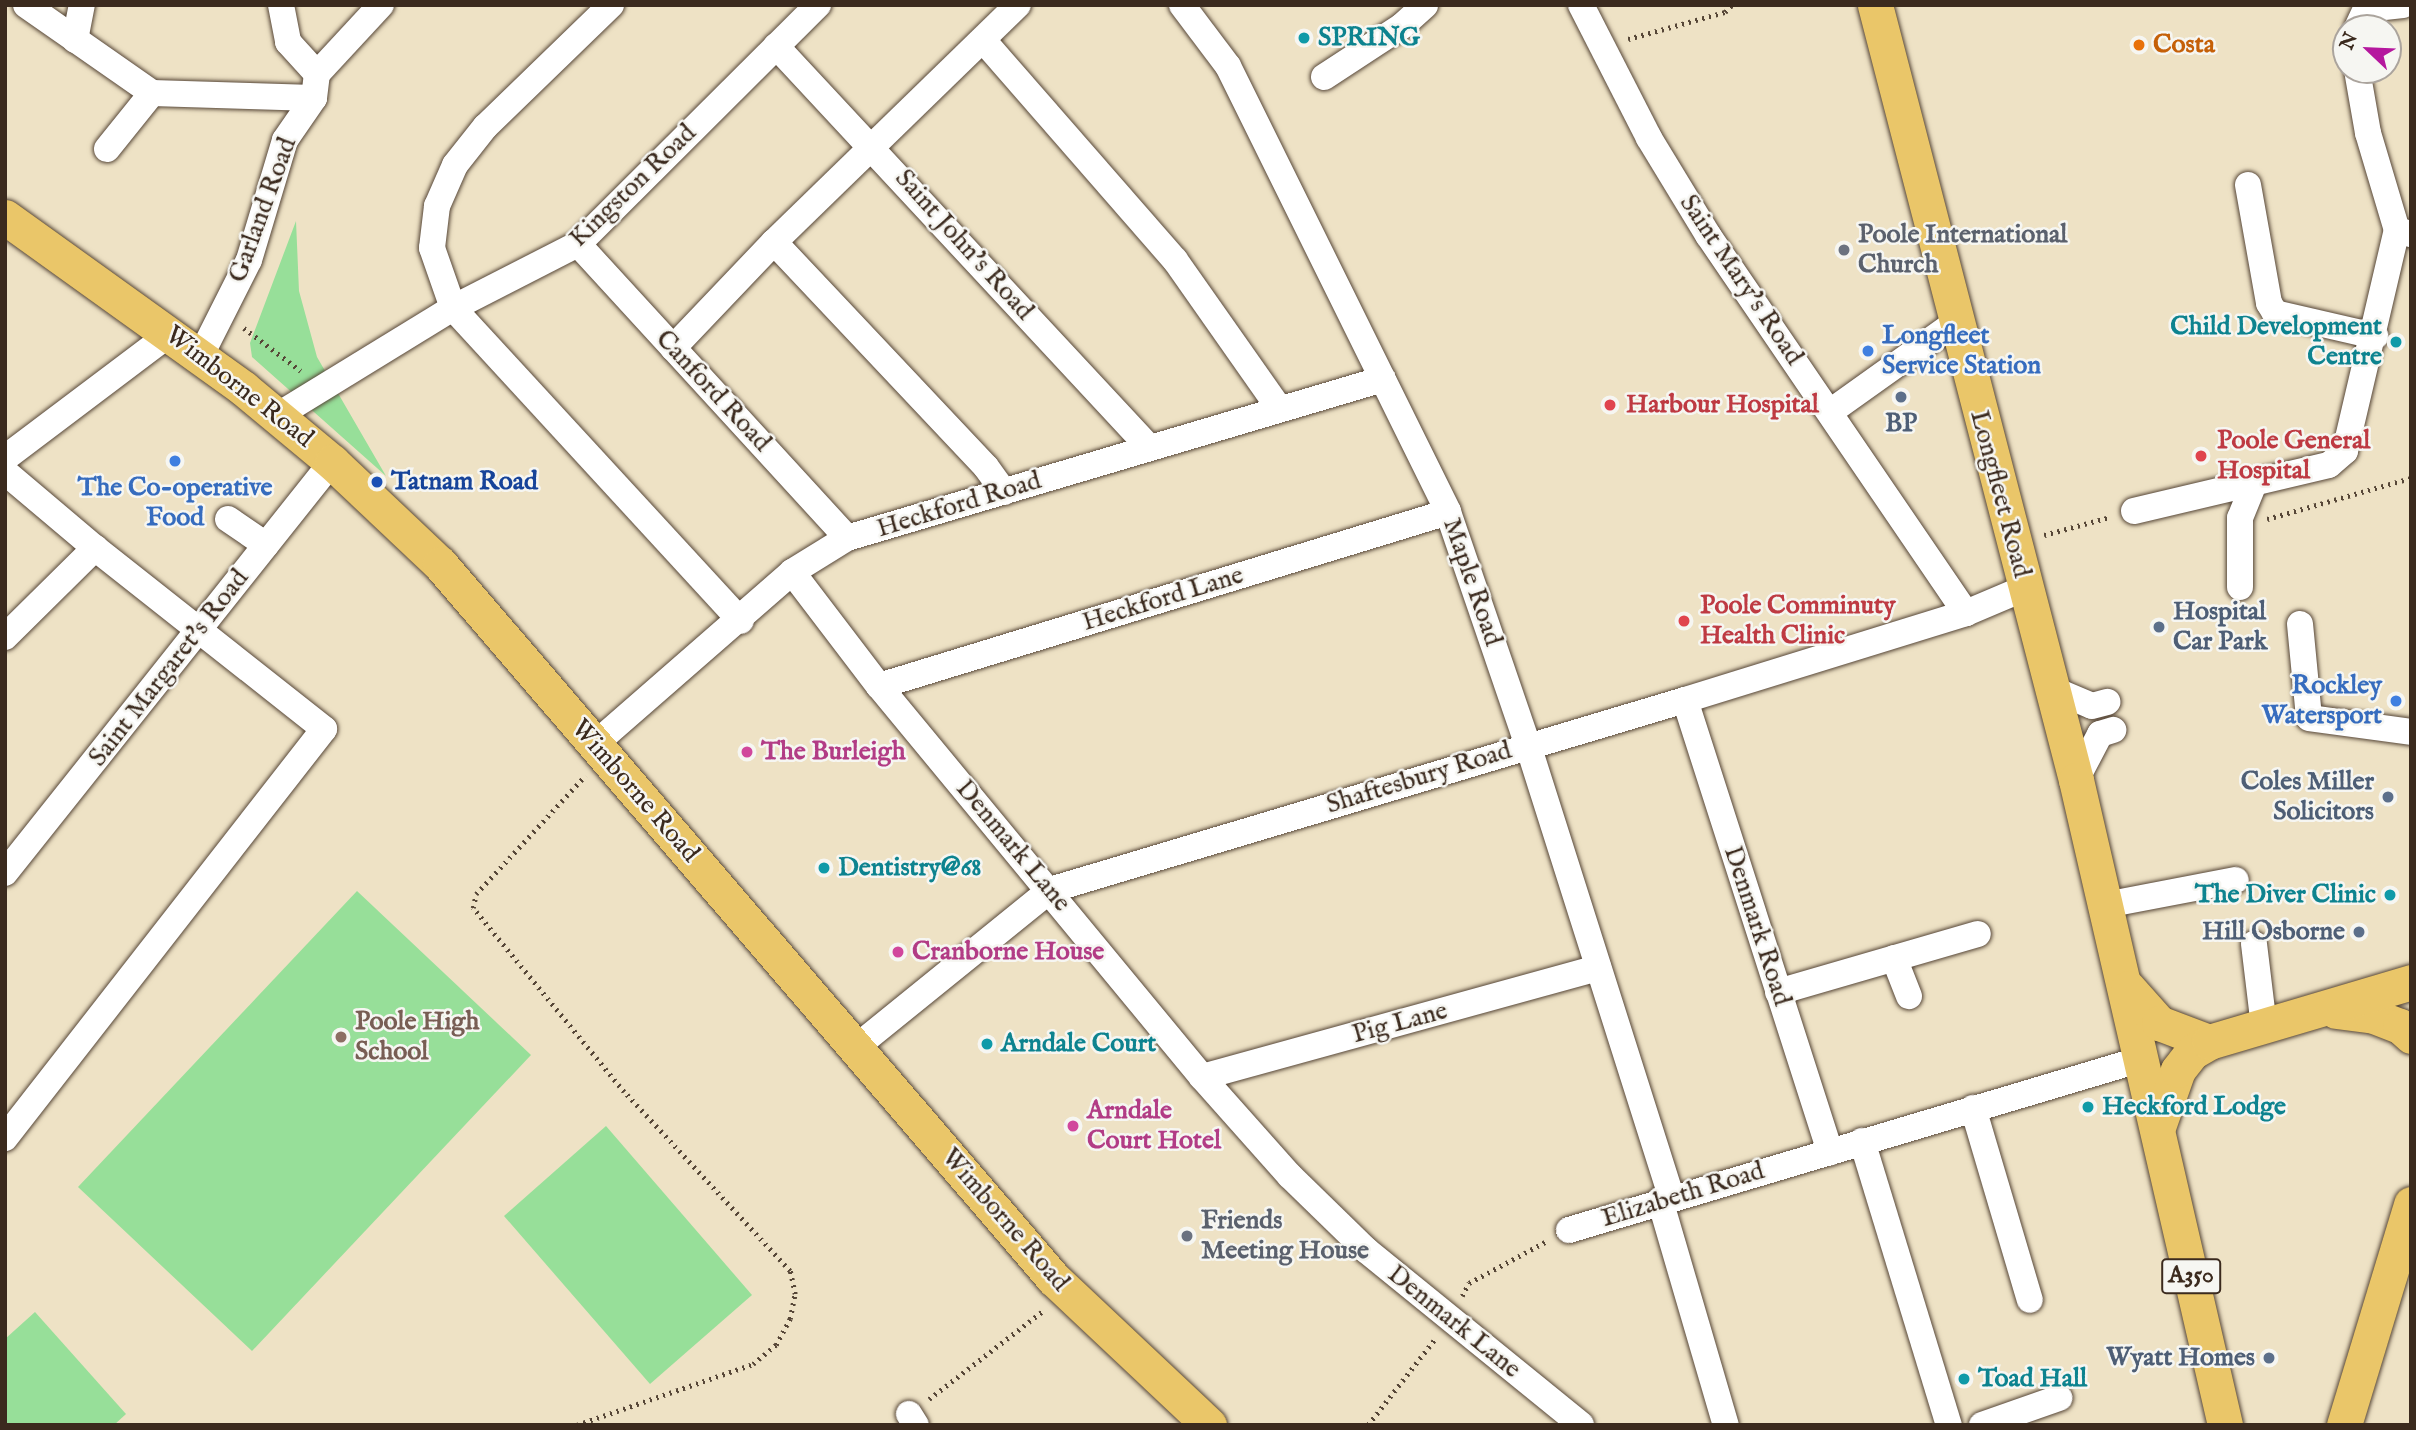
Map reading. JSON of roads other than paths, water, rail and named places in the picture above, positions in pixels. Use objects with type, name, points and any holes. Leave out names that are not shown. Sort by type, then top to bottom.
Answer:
[{"type":"main road","name":"Longfleet Road","points":[[1875,5],[1955,323],[2076,780],[2158,1127]]},
{"type":"main road","name":"Wimborne Road","points":[[5,217],[172,332],[201,355],[332,462],[440,564],[1067,1293],[1209,1425]]},
{"type":"main road","name":"Longfleet Road","points":[[2124,982],[2159,1023],[2209,1042]]},
{"type":"main road","points":[[2158,1127],[2178,1070],[2192,1052],[2209,1042],[2411,982]]},
{"type":"main road","points":[[2322,1010],[2371,1015],[2400,1026],[2411,1036]]},
{"type":"main road","name":"A350","points":[[2158,1127],[2225,1425]]},
{"type":"main road","points":[[2344,1425],[2411,1204]]},
{"type":"street","points":[[26,5],[152,93],[315,86],[288,42],[281,5]]},
{"type":"street","points":[[75,40],[82,5]]},
{"type":"street","name":"Garland Road","points":[[201,355],[249,260],[285,140],[315,86],[380,5]]},
{"type":"street","points":[[611,5],[485,127],[455,166],[437,206],[432,248],[453,308],[741,621]]},
{"type":"street","name":"Kingston Road","points":[[275,417],[453,308],[578,244],[818,5]]},
{"type":"street","points":[[673,348],[774,242],[1018,5]]},
{"type":"street","points":[[1324,77],[1402,26],[1424,5]]},
{"type":"street","name":"Saint Mary's Road","points":[[1581,5],[1600,47],[1708,235],[1966,613]]},
{"type":"street","points":[[2364,14],[2367,9],[2403,5]]},
{"type":"street","name":"Maple Road","points":[[1191,8],[1228,66],[1448,512],[1528,745],[1598,968],[1666,1199],[1726,1425]]},
{"type":"street","points":[[983,40],[1175,260],[1279,408]]},
{"type":"street","name":"Saint John's Road","points":[[776,46],[873,146],[1148,446]]},
{"type":"street","points":[[2134,511],[2253,486],[2329,465],[2345,451],[2404,232],[2368,132],[2359,84]]},
{"type":"street","points":[[107,149],[152,93]]},
{"type":"street","points":[[2248,185],[2269,303],[2275,313],[2375,336]]},
{"type":"street","points":[[774,242],[986,467],[1004,492]]},
{"type":"street","name":"Canford Road","points":[[578,244],[847,538]]},
{"type":"street","points":[[1830,412],[1955,323]]},
{"type":"street","points":[[5,458],[172,332]]},
{"type":"street","name":"Heckford Road","points":[[600,749],[792,572],[847,538],[1148,446],[1383,379]]},
{"type":"street","name":"Saint Margaret's Road","points":[[5,873],[332,462]]},
{"type":"street","points":[[5,472],[95,548],[324,729],[5,1138]]},
{"type":"street","points":[[2240,587],[2240,518],[2253,486]]},
{"type":"street","name":"Heckford Lane","points":[[879,686],[1448,512]]},
{"type":"street","points":[[229,519],[266,545]]},
{"type":"street","points":[[5,637],[95,548]]},
{"type":"street","name":"Denmark Lane","points":[[792,572],[879,686],[1202,1077],[1290,1176],[1347,1232],[1581,1425]]},
{"type":"street","name":"Shaftesbury Road","points":[[855,1048],[1050,890],[1966,613],[2025,588]]},
{"type":"street","points":[[2300,624],[2309,718],[2411,732]]},
{"type":"street","points":[[2052,689],[2092,706],[2107,702]]},
{"type":"street","name":"Denmark Road","points":[[1685,700],[1830,1152]]},
{"type":"street","points":[[2076,780],[2100,734],[2113,730]]},
{"type":"street","points":[[2105,905],[2236,880]]},
{"type":"street","points":[[1777,992],[1978,934]]},
{"type":"street","points":[[2255,944],[2264,1027]]},
{"type":"street","points":[[1894,958],[1909,996]]},
{"type":"street","name":"Pig Lane","points":[[1202,1077],[1598,968]]},
{"type":"street","name":"Elizabeth Road","points":[[1569,1230],[2073,1077],[2142,1059]]},
{"type":"street","points":[[1973,1108],[2030,1300]]},
{"type":"street","points":[[1862,1141],[1949,1425]]},
{"type":"street","points":[[1982,1425],[2059,1398]]},
{"type":"place","name":"SPRING","points":[[1304,38]]},
{"type":"place","name":"Costa","points":[[2139,45]]},
{"type":"place","name":"Poole International Church","points":[[1844,250]]},
{"type":"place","name":"Child Development Centre","points":[[2396,342]]},
{"type":"place","name":"Longfleet Service Station","points":[[1868,351]]},
{"type":"place","name":"BP","points":[[1901,397]]},
{"type":"place","name":"Harbour Hospital","points":[[1610,405]]},
{"type":"place","name":"Poole General Hospital","points":[[2201,456]]},
{"type":"place","name":"The Co-operative Food","points":[[175,461]]},
{"type":"place","name":"Tatnam Road","points":[[377,482]]},
{"type":"place","name":"Poole Comminuty Health Clinic","points":[[1684,621]]},
{"type":"place","name":"Hospital Car Park","points":[[2159,627]]},
{"type":"place","name":"Rockley Watersport","points":[[2396,701]]},
{"type":"place","name":"The Burleigh","points":[[747,752]]},
{"type":"place","name":"Coles Miller Solicitors","points":[[2388,797]]},
{"type":"place","name":"Dentistry@68","points":[[824,868]]},
{"type":"place","name":"The Diver Clinic","points":[[2390,895]]},
{"type":"place","name":"Hill Osborne","points":[[2359,932]]},
{"type":"place","name":"Cranborne House","points":[[898,952]]},
{"type":"place","name":"Poole High School","points":[[341,1037]]},
{"type":"place","name":"Arndale Court","points":[[987,1044]]},
{"type":"place","name":"Heckford Lodge","points":[[2088,1107]]},
{"type":"place","name":"Arndale Court Hotel","points":[[1073,1126]]},
{"type":"place","name":"Friends Meeting House","points":[[1187,1236]]},
{"type":"place","name":"Wyatt Homes","points":[[2269,1358]]},
{"type":"place","name":"Toad Hall","points":[[1964,1379]]}]
